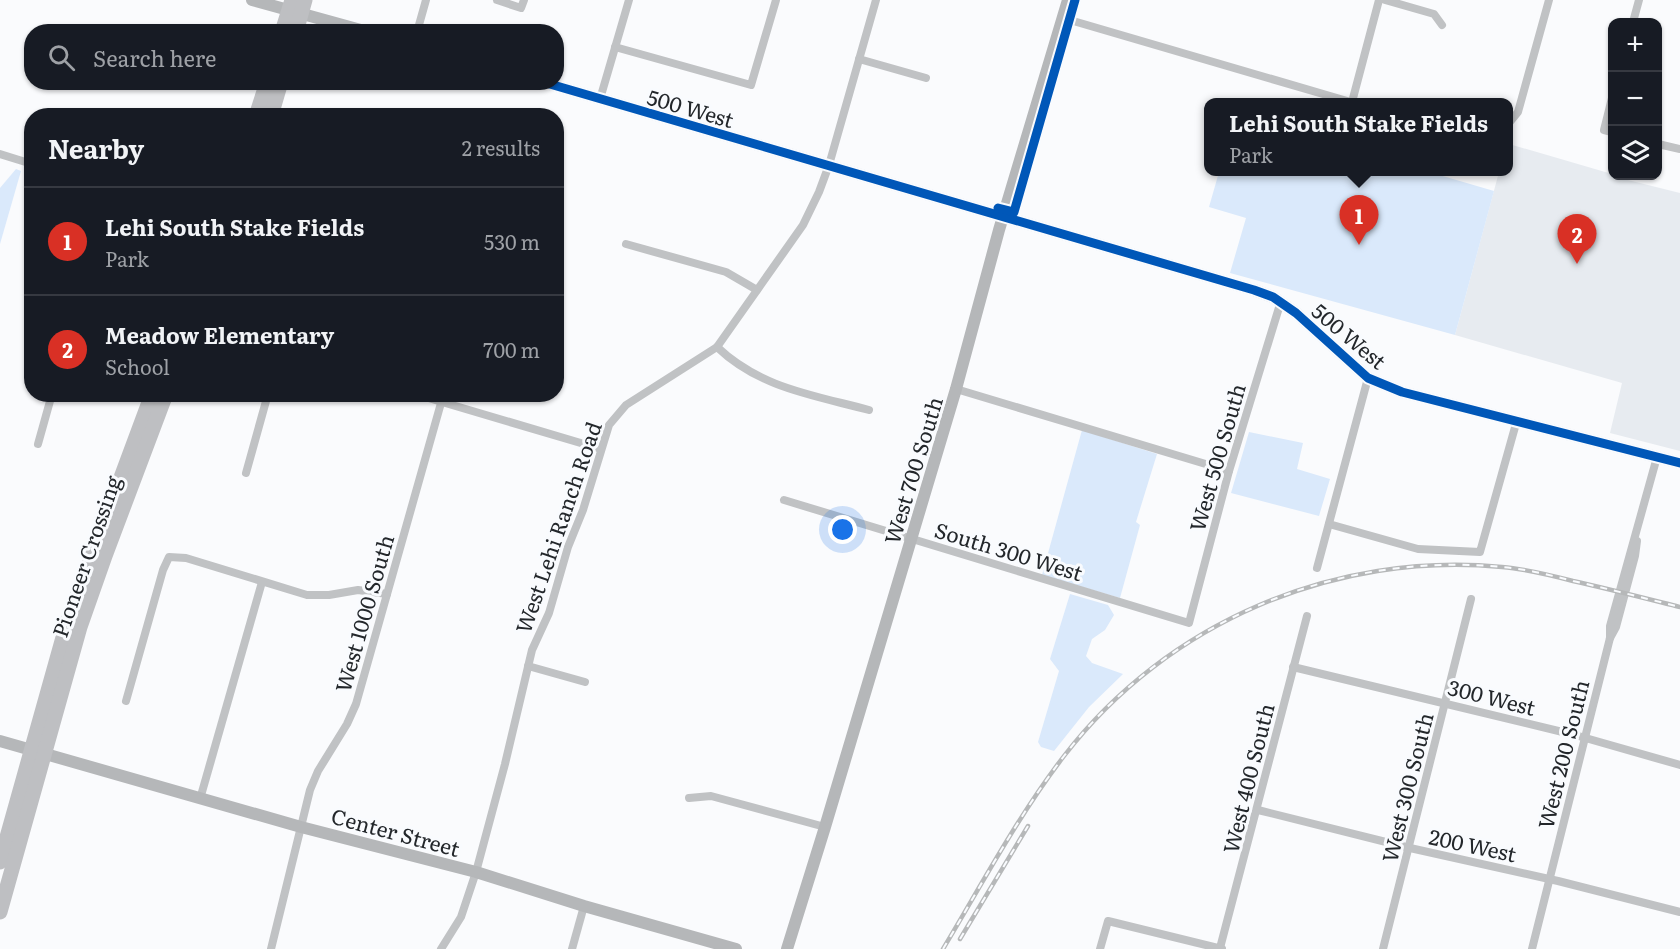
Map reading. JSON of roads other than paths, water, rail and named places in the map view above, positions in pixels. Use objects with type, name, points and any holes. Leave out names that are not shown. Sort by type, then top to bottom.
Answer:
[{"type":"highway","points":[[287,24],[297,6]]},
{"type":"highway","points":[[296,24],[297,6]]},
{"type":"highway","points":[[259,108],[264,90]]},
{"type":"highway","points":[[273,108],[279,90]]},
{"type":"highway","name":"Pioneer Crossing","points":[[44,731],[67,623],[149,402]]},
{"type":"highway","name":"Pioneer Crossing","points":[[44,731],[92,590],[163,402]]},
{"type":"highway","points":[[0,912],[44,731]]},
{"type":"highway","points":[[0,862],[38,752]]},
{"type":"street","points":[[252,0],[297,6],[346,24]]},
{"type":"street","points":[[419,24],[426,0]]},
{"type":"street","points":[[497,0],[523,4]]},
{"type":"street","points":[[600,99],[629,0]]},
{"type":"street","points":[[615,48],[751,85],[776,0]]},
{"type":"street","name":"West Lehi Ranch Road","points":[[441,949],[461,917],[476,872],[505,765],[532,650],[549,613],[568,547],[583,510],[609,424],[626,405],[717,347],[803,225],[829,165],[876,0]]},
{"type":"street","name":"West 700 South","points":[[787,949],[956,389],[1068,0]]},
{"type":"street","points":[[1354,98],[1379,0]]},
{"type":"street","points":[[1385,0],[1434,14],[1442,25]]},
{"type":"street","points":[[1513,118],[1518,112],[1549,0]]},
{"type":"street","points":[[1634,18],[1639,0]]},
{"type":"street","points":[[1063,18],[1339,98]]},
{"type":"street","points":[[859,59],[926,78]]},
{"type":"street","name":"500 West","points":[[564,88],[1254,290],[1281,302],[1368,378],[1402,392],[1680,463]]},
{"type":"street","points":[[1662,145],[1680,149]]},
{"type":"street","points":[[0,154],[24,162]]},
{"type":"street","points":[[626,244],[726,272],[757,290]]},
{"type":"street","name":"West 500 South","points":[[1189,623],[1229,471],[1281,302]]},
{"type":"street","points":[[717,347],[746,370],[776,386],[869,410]]},
{"type":"street","points":[[1317,568],[1368,378]]},
{"type":"street","points":[[956,389],[1229,471]]},
{"type":"street","points":[[38,444],[50,402]]},
{"type":"street","points":[[246,473],[266,402]]},
{"type":"street","points":[[438,402],[601,450]]},
{"type":"street","name":"West 1000 South","points":[[271,949],[310,790],[318,771],[353,713],[441,403]]},
{"type":"street","points":[[1329,524],[1418,549],[1480,552],[1517,420]]},
{"type":"street","name":"West 200 South","points":[[1532,949],[1610,638],[1616,627],[1635,556],[1637,535],[1657,457]]},
{"type":"street","name":"South 300 West","points":[[784,500],[1189,623]]},
{"type":"street","points":[[126,701],[163,570],[169,557],[186,558],[308,595],[329,595],[358,590],[387,594]]},
{"type":"street","points":[[200,799],[262,582]]},
{"type":"street","name":"West 300 South","points":[[1383,949],[1471,599]]},
{"type":"street","name":"West 400 South","points":[[1221,949],[1307,616]]},
{"type":"street","points":[[528,666],[585,682]]},
{"type":"street","name":"300 West","points":[[1293,667],[1585,738],[1680,765]]},
{"type":"street","name":"Center Street","points":[[0,741],[200,799],[476,872],[702,945],[736,949]]},
{"type":"street","points":[[688,798],[711,796],[825,827]]},
{"type":"street","name":"200 West","points":[[1258,810],[1680,912]]},
{"type":"street","points":[[572,949],[584,906]]},
{"type":"street","points":[[1100,949],[1108,921],[1221,949]]},
{"type":"railway","points":[[943,949],[1031,802],[1064,756],[1106,709],[1152,668],[1204,633],[1259,605],[1317,584],[1378,571],[1439,565],[1502,567],[1529,571],[1680,607]]},
{"type":"railway","points":[[960,939],[1028,826]]},
{"type":"place","name":"Lehi South Stake Fields","points":[[1359,245]]},
{"type":"place","name":"Meadow Elementary","points":[[1577,264]]}]
